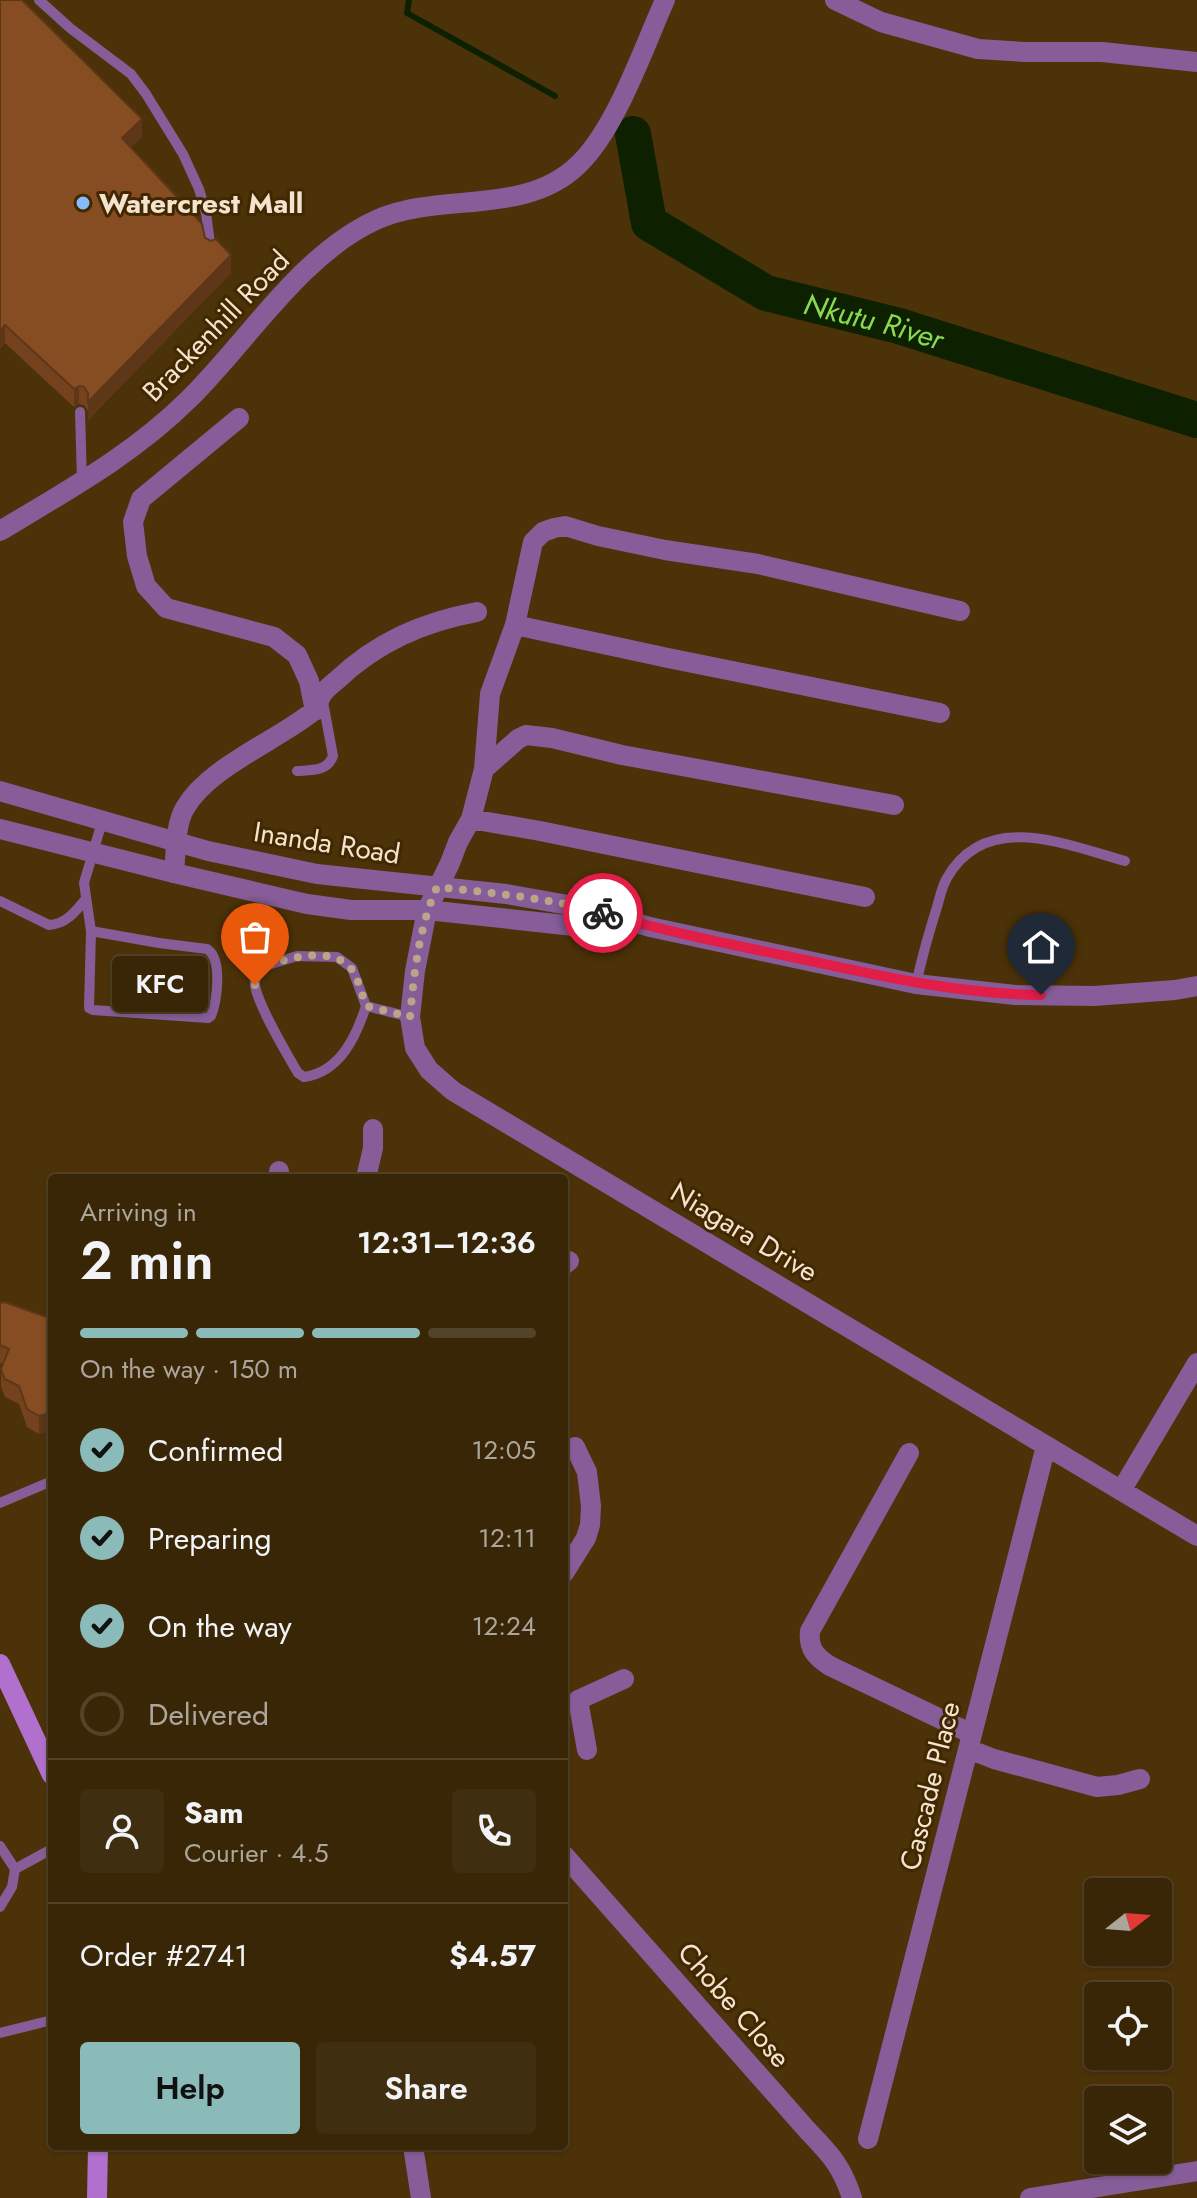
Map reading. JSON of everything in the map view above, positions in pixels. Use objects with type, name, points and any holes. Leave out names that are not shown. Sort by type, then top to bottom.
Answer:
[{"type":"main road","points":[[0,1664],[48,1766]]},
{"type":"main road","points":[[97,2198],[98,2150]]},
{"type":"street","name":"Brackenhill Road","points":[[0,531],[117,459],[188,401],[297,281],[352,233],[397,213],[426,206],[515,196],[540,191],[559,181],[593,148],[615,114],[665,0]]},
{"type":"street","points":[[835,0],[881,22],[978,49],[1102,52],[1197,62]]},
{"type":"street","points":[[239,418],[141,499],[133,522],[137,556],[146,586],[166,608],[274,637],[297,655],[318,702]]},
{"type":"street","name":"Niagara Drive","points":[[960,611],[758,564],[665,550],[565,526],[543,532],[533,542],[515,625],[490,694],[484,769],[471,819],[427,910],[410,1017],[415,1048],[429,1070],[453,1091],[1197,1536]]},
{"type":"street","points":[[174,873],[179,822],[185,806],[205,784],[318,702],[372,651],[403,634],[450,617],[477,612]]},
{"type":"street","points":[[515,625],[940,713]]},
{"type":"street","points":[[484,769],[526,735],[894,805]]},
{"type":"street","name":"Inanda Road","points":[[0,791],[208,851],[317,874],[506,894],[585,908],[650,927],[916,984],[1015,995],[1094,996],[1197,986]]},
{"type":"street","points":[[471,819],[865,897]]},
{"type":"street","name":"Inanda Road","points":[[0,829],[307,904],[351,910],[427,910],[574,926],[650,927]]},
{"type":"street","points":[[367,1174],[373,1148],[373,1129]]},
{"type":"street","points":[[1121,1491],[1197,1363]]},
{"type":"street","name":"Cascade Place","points":[[868,2139],[1046,1446]]},
{"type":"street","points":[[568,1561],[586,1538],[590,1525],[587,1472],[575,1447]]},
{"type":"street","points":[[909,1453],[810,1631],[811,1650],[830,1666],[970,1742],[994,1759],[1097,1787],[1140,1779]]},
{"type":"street","points":[[587,1750],[571,1698],[624,1679]]},
{"type":"street","name":"Chobe Close","points":[[568,1860],[840,2167],[852,2198]]},
{"type":"street","points":[[414,2150],[421,2198]]},
{"type":"street","points":[[1030,2198],[1197,2171]]},
{"type":"lane","points":[[39,0],[70,28],[123,67],[146,94],[183,154],[199,189],[211,251]]},
{"type":"lane","points":[[82,481],[83,415]]},
{"type":"lane","points":[[297,771],[325,767],[333,756],[318,702]]},
{"type":"lane","points":[[91,931],[213,952],[217,981],[211,1016],[187,1017],[89,1008],[91,931],[84,883],[102,822]]},
{"type":"lane","points":[[916,984],[946,879],[962,856],[979,844],[1001,838],[1024,837],[1125,861]]},
{"type":"lane","points":[[0,901],[49,925],[64,921],[85,900]]},
{"type":"lane","points":[[297,956],[337,957],[352,968],[366,1006],[359,1028],[340,1058],[321,1073],[304,1077],[298,1073],[268,1018],[255,985],[256,975],[261,967],[297,956]]},
{"type":"lane","points":[[366,1006],[410,1017]]},
{"type":"lane","points":[[0,1503],[48,1483]]},
{"type":"lane","points":[[0,1846],[15,1869],[12,1887],[0,1907]]},
{"type":"lane","points":[[15,1869],[48,1851]]},
{"type":"lane","points":[[0,2033],[48,2021]]},
{"type":"building","name":"Watercrest Mall","points":[[0,0],[22,0],[142,119],[122,138],[202,224],[205,238],[211,241],[216,239],[231,255],[88,402],[84,387],[74,389],[5,325],[0,331]]},
{"type":"building","points":[[0,1303],[48,1318],[48,1413],[39,1416],[27,1409],[19,1386],[5,1379],[1,1369],[9,1349],[0,1345]]},
{"type":"waterway","name":"Nkutu River","points":[[409,0],[407,13],[555,96]]},
{"type":"waterway","name":"Nkutu River","points":[[633,134],[649,223],[766,293],[899,326],[1197,420]]},
{"type":"way so far","points":[[255,985],[261,967],[297,956],[337,957],[352,968],[366,1006],[410,1017],[427,910],[437,887],[506,894],[603,913]]},
{"type":"place","name":"Watercrest Mall","points":[[83,203]]},
{"type":"place","name":"KFC","points":[[255,985]]},
{"type":"route","points":[[603,913],[650,927],[916,984],[1041,995]]}]
